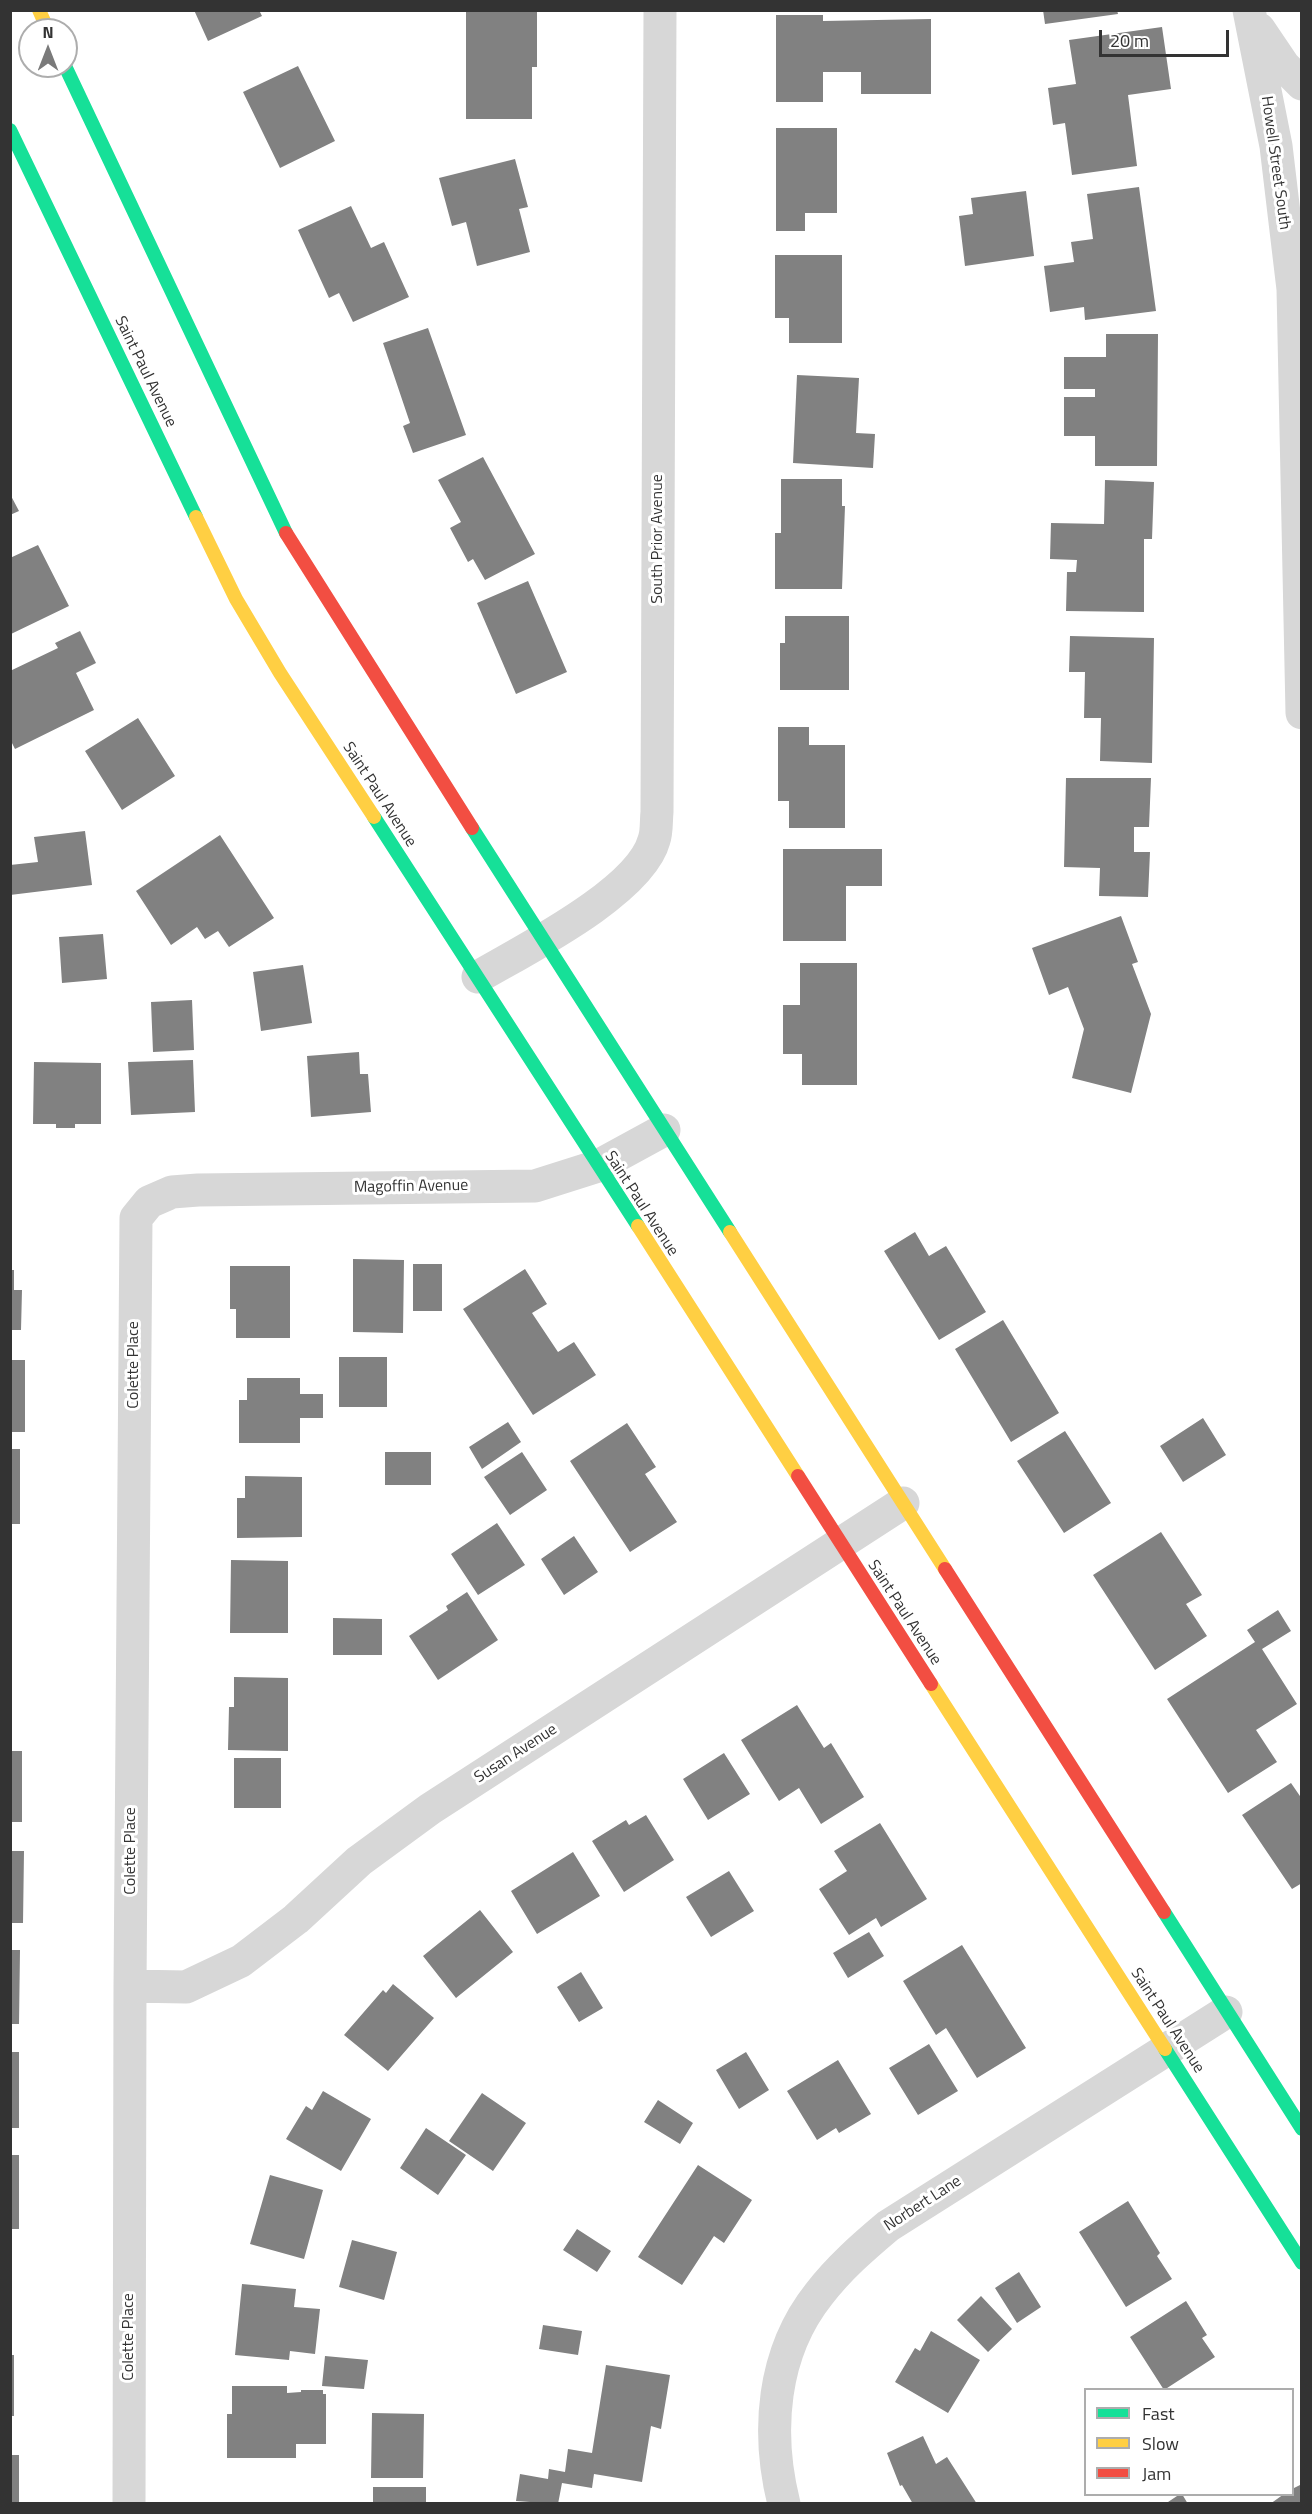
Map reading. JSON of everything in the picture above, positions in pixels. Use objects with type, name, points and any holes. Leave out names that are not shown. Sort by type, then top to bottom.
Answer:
[{"type":"main road","points":[[71,78],[291,544],[1302,2129]]},
{"type":"main road","name":"Saint Paul Avenue","points":[[10,130],[236,598],[280,673],[478,977],[1302,2263]]},
{"type":"street","name":"South Prior Avenue","points":[[478,977],[614,893],[638,870],[654,841],[657,812],[660,10]]},
{"type":"street","points":[[1249,12],[1284,66],[1302,84]]},
{"type":"street","name":"Howell Street South","points":[[1249,12],[1276,147],[1293,289],[1302,713]]},
{"type":"street","name":"Magoffin Avenue","points":[[149,1202],[172,1192],[198,1190],[535,1186],[598,1166],[663,1130]]},
{"type":"street","name":"Colette Place","points":[[129,2504],[135,1239],[136,1218],[149,1202]]},
{"type":"street","name":"Susan Avenue","points":[[130,1986],[186,1987],[241,1961],[296,1919],[359,1861],[430,1809],[903,1503]]},
{"type":"street","name":"Norbert Lane","points":[[784,2504],[779,2482],[774,2427],[776,2389],[793,2336],[818,2295],[850,2258],[888,2226],[1227,2012]]},
{"type":"building","points":[[194,10],[259,10],[262,16],[208,41]]},
{"type":"building","points":[[466,10],[537,10],[537,67],[532,67],[532,119],[466,119]]},
{"type":"building","points":[[1043,10],[1117,10],[1118,14],[1045,24]]},
{"type":"building","points":[[776,15],[823,15],[823,21],[931,19],[931,94],[861,94],[861,72],[823,72],[823,102],[776,102]]},
{"type":"building","points":[[1162,27],[1171,89],[1128,95],[1137,166],[1072,175],[1065,123],[1053,125],[1048,88],[1076,84],[1069,40]]},
{"type":"building","points":[[298,66],[335,141],[280,168],[243,92]]},
{"type":"building","points":[[776,128],[837,128],[837,213],[805,213],[805,231],[776,231]]},
{"type":"building","points":[[515,159],[528,207],[519,209],[530,252],[477,266],[466,222],[452,226],[439,178]]},
{"type":"building","points":[[1139,187],[1156,311],[1085,320],[1084,307],[1050,312],[1044,266],[1074,262],[1071,242],[1093,239],[1087,194]]},
{"type":"building","points":[[1026,191],[1034,256],[965,266],[959,216],[973,214],[971,198]]},
{"type":"building","points":[[351,206],[371,248],[384,242],[409,297],[353,322],[339,293],[329,298],[298,230]]},
{"type":"building","points":[[775,255],[842,255],[842,343],[789,343],[789,318],[775,318]]},
{"type":"building","points":[[428,328],[466,435],[413,453],[403,426],[410,423],[383,343]]},
{"type":"building","points":[[1106,334],[1158,334],[1157,466],[1095,466],[1095,436],[1064,436],[1064,397],[1095,397],[1095,389],[1064,389],[1064,357],[1106,357]]},
{"type":"building","points":[[797,375],[859,378],[856,433],[875,434],[873,468],[793,463]]},
{"type":"building","points":[[483,457],[535,554],[485,580],[473,559],[468,562],[450,528],[461,522],[438,480]]},
{"type":"building","points":[[781,479],[842,479],[842,506],[845,506],[842,589],[775,589],[775,533],[781,533]]},
{"type":"building","points":[[1105,480],[1154,482],[1152,539],[1144,539],[1144,612],[1066,611],[1067,572],[1076,572],[1077,560],[1050,559],[1051,523],[1104,524]]},
{"type":"building","points":[[10,494],[19,511],[10,515]]},
{"type":"building","points":[[38,545],[69,606],[11,634],[10,558]]},
{"type":"building","points":[[528,581],[567,672],[516,694],[477,603]]},
{"type":"building","points":[[785,616],[849,616],[849,690],[780,690],[780,643],[785,643]]},
{"type":"building","points":[[80,631],[96,663],[76,673],[94,710],[15,749],[10,739],[10,671],[58,648],[55,643]]},
{"type":"building","points":[[1070,636],[1154,638],[1152,763],[1100,761],[1101,718],[1084,718],[1085,672],[1069,672]]},
{"type":"building","points":[[138,718],[175,776],[122,810],[85,751]]},
{"type":"building","points":[[778,727],[809,727],[809,745],[845,745],[845,828],[789,828],[789,801],[778,801]]},
{"type":"building","points":[[1066,778],[1151,778],[1149,827],[1134,827],[1134,852],[1150,852],[1148,897],[1099,896],[1100,868],[1064,867]]},
{"type":"building","points":[[85,831],[92,885],[10,895],[10,865],[38,862],[34,837]]},
{"type":"building","points":[[220,835],[274,918],[229,947],[218,931],[205,939],[197,927],[171,945],[136,891]]},
{"type":"building","points":[[783,849],[882,849],[882,886],[846,886],[846,941],[783,941]]},
{"type":"building","points":[[1121,916],[1138,962],[1132,964],[1151,1014],[1131,1093],[1072,1078],[1084,1029],[1068,987],[1049,995],[1032,948]]},
{"type":"building","points":[[103,934],[107,979],[62,983],[59,937]]},
{"type":"building","points":[[800,963],[857,963],[857,1085],[802,1085],[802,1054],[783,1054],[783,1005],[800,1005]]},
{"type":"building","points":[[303,965],[312,1023],[261,1031],[253,972]]},
{"type":"building","points":[[192,1000],[194,1050],[153,1052],[151,1002]]},
{"type":"building","points":[[359,1052],[360,1074],[368,1074],[371,1112],[311,1117],[307,1056]]},
{"type":"building","points":[[193,1060],[195,1112],[131,1115],[128,1062]]},
{"type":"building","points":[[34,1062],[101,1063],[101,1124],[75,1124],[75,1128],[56,1128],[56,1124],[33,1124]]},
{"type":"building","points":[[915,1232],[929,1256],[946,1246],[986,1312],[939,1340],[884,1251]]},
{"type":"building","points":[[353,1259],[404,1260],[403,1333],[353,1332]]},
{"type":"building","points":[[413,1264],[442,1264],[442,1311],[413,1311]]},
{"type":"building","points":[[230,1266],[290,1266],[290,1338],[236,1338],[236,1309],[230,1309]]},
{"type":"building","points":[[525,1269],[547,1304],[532,1313],[558,1352],[574,1342],[596,1375],[533,1415],[463,1309]]},
{"type":"building","points":[[10,1270],[14,1270],[14,1290],[22,1290],[21,1330],[10,1330]]},
{"type":"building","points":[[1003,1320],[1059,1413],[1011,1442],[955,1349]]},
{"type":"building","points":[[339,1357],[387,1357],[387,1407],[339,1407]]},
{"type":"building","points":[[10,1360],[25,1360],[25,1432],[10,1432]]},
{"type":"building","points":[[247,1378],[300,1378],[300,1394],[323,1394],[323,1418],[300,1418],[300,1443],[239,1443],[239,1400],[247,1400]]},
{"type":"building","points":[[1203,1418],[1226,1455],[1183,1482],[1160,1446]]},
{"type":"building","points":[[508,1422],[521,1442],[482,1469],[469,1447]]},
{"type":"building","points":[[627,1423],[656,1467],[645,1474],[677,1522],[630,1552],[570,1461]]},
{"type":"building","points":[[1065,1431],[1111,1503],[1064,1533],[1017,1461]]},
{"type":"building","points":[[10,1449],[20,1449],[20,1524],[10,1524]]},
{"type":"building","points":[[385,1452],[431,1452],[431,1485],[385,1485]]},
{"type":"building","points":[[522,1452],[547,1490],[510,1515],[484,1477]]},
{"type":"building","points":[[245,1476],[302,1477],[302,1537],[237,1538],[237,1498],[245,1498]]},
{"type":"building","points":[[497,1523],[525,1565],[478,1595],[451,1554]]},
{"type":"building","points":[[1161,1532],[1202,1595],[1186,1604],[1207,1636],[1155,1670],[1093,1575]]},
{"type":"building","points":[[574,1536],[598,1572],[564,1595],[541,1559]]},
{"type":"building","points":[[231,1560],[288,1561],[288,1633],[230,1633]]},
{"type":"building","points":[[467,1592],[498,1640],[438,1680],[409,1636],[448,1610],[446,1606]]},
{"type":"building","points":[[1278,1610],[1291,1631],[1262,1649],[1297,1704],[1256,1730],[1277,1762],[1228,1793],[1167,1699],[1255,1642],[1247,1630]]},
{"type":"building","points":[[333,1618],[382,1619],[382,1655],[333,1655]]},
{"type":"building","points":[[234,1677],[288,1678],[288,1751],[228,1750],[229,1707],[234,1707]]},
{"type":"building","points":[[797,1705],[824,1748],[831,1743],[864,1797],[821,1824],[799,1788],[779,1801],[741,1740]]},
{"type":"building","points":[[10,1751],[22,1751],[22,1822],[10,1822]]},
{"type":"building","points":[[724,1753],[750,1794],[708,1820],[683,1779]]},
{"type":"building","points":[[234,1758],[281,1758],[281,1808],[234,1808]]},
{"type":"building","points":[[1291,1783],[1302,1799],[1302,1883],[1292,1889],[1242,1815]]},
{"type":"building","points":[[646,1815],[674,1860],[624,1892],[592,1841],[626,1820],[629,1825]]},
{"type":"building","points":[[880,1823],[927,1899],[881,1927],[876,1918],[849,1935],[819,1889],[847,1871],[834,1851]]},
{"type":"building","points":[[10,1851],[24,1851],[23,1923],[10,1923]]},
{"type":"building","points":[[573,1852],[600,1896],[537,1934],[511,1891]]},
{"type":"building","points":[[729,1871],[754,1911],[711,1937],[686,1897]]},
{"type":"building","points":[[480,1910],[513,1952],[456,1998],[423,1956]]},
{"type":"building","points":[[869,1932],[884,1956],[848,1978],[833,1953]]},
{"type":"building","points":[[962,1945],[1026,2048],[977,2078],[946,2028],[936,2035],[903,1981]]},
{"type":"building","points":[[10,1950],[20,1950],[19,2024],[10,2024]]},
{"type":"building","points":[[581,1972],[603,2008],[579,2022],[557,1987]]},
{"type":"building","points":[[393,1984],[434,2018],[388,2071],[344,2035],[383,1990],[386,1993]]},
{"type":"building","points":[[929,2044],[958,2091],[918,2115],[889,2068]]},
{"type":"building","points":[[10,2052],[19,2052],[19,2128],[10,2128]]},
{"type":"building","points":[[746,2052],[769,2090],[739,2109],[716,2070]]},
{"type":"building","points":[[838,2060],[871,2114],[839,2133],[836,2128],[817,2140],[787,2091]]},
{"type":"building","points":[[323,2091],[371,2119],[341,2171],[286,2139],[306,2106],[312,2110]]},
{"type":"building","points":[[482,2093],[526,2123],[493,2171],[449,2141]]},
{"type":"building","points":[[658,2100],[693,2123],[680,2144],[644,2122]]},
{"type":"building","points":[[426,2128],[466,2155],[438,2195],[400,2168]]},
{"type":"building","points":[[10,2155],[19,2155],[19,2229],[10,2229]]},
{"type":"building","points":[[698,2165],[752,2200],[724,2243],[714,2236],[682,2285],[638,2257]]},
{"type":"building","points":[[270,2175],[323,2190],[304,2259],[250,2244]]},
{"type":"building","points":[[1128,2201],[1160,2253],[1157,2256],[1172,2279],[1126,2307],[1079,2232]]},
{"type":"building","points":[[577,2229],[611,2251],[597,2272],[563,2250]]},
{"type":"building","points":[[352,2240],[397,2252],[384,2300],[339,2287]]},
{"type":"building","points":[[1019,2272],[1041,2307],[1017,2323],[995,2288]]},
{"type":"building","points":[[242,2284],[296,2289],[294,2307],[320,2309],[315,2354],[290,2351],[289,2360],[235,2355]]},
{"type":"building","points":[[981,2296],[1012,2329],[988,2352],[957,2320]]},
{"type":"building","points":[[1186,2301],[1207,2335],[1202,2338],[1215,2357],[1167,2388],[1163,2388],[1130,2337]]},
{"type":"building","points":[[543,2325],[582,2331],[578,2355],[539,2349]]},
{"type":"building","points":[[931,2331],[980,2360],[948,2413],[895,2382],[915,2348],[920,2351]]},
{"type":"building","points":[[10,2355],[14,2355],[14,2416],[10,2416]]},
{"type":"building","points":[[325,2356],[368,2360],[364,2389],[322,2386]]},
{"type":"building","points":[[606,2365],[670,2375],[661,2429],[651,2426],[642,2482],[594,2474],[592,2488],[562,2483],[558,2504],[516,2501],[520,2474],[548,2479],[549,2469],[565,2472],[568,2449],[592,2453]]},
{"type":"building","points":[[232,2386],[287,2386],[287,2393],[301,2392],[301,2390],[323,2390],[323,2394],[326,2394],[326,2444],[296,2444],[296,2458],[227,2458],[227,2414],[232,2414]]},
{"type":"building","points":[[372,2413],[424,2414],[423,2478],[371,2478]]},
{"type":"building","points":[[923,2436],[936,2464],[947,2457],[977,2504],[913,2504],[902,2485],[900,2486],[887,2453]]},
{"type":"building","points":[[10,2455],[19,2455],[19,2504],[10,2504]]},
{"type":"building","points":[[1302,2484],[1302,2504],[1270,2504],[1281,2496],[1294,2496],[1294,2488]]},
{"type":"building","points":[[373,2487],[426,2487],[426,2504],[373,2504]]},
{"type":"building","points":[[1177,2496],[1183,2496],[1188,2504],[1165,2504]]},
{"type":"traffic: fast","points":[[71,78],[286,533]]},
{"type":"traffic: fast","points":[[10,130],[196,517]]},
{"type":"traffic: fast","points":[[374,817],[638,1226]]},
{"type":"traffic: fast","points":[[472,828],[730,1232]]},
{"type":"traffic: fast","points":[[1164,1912],[1302,2129]]},
{"type":"traffic: fast","points":[[1165,2049],[1302,2263]]},
{"type":"traffic: slow","points":[[39,10],[43,18]]},
{"type":"traffic: slow","points":[[196,517],[236,599],[280,673],[374,817]]},
{"type":"traffic: slow","points":[[638,1226],[798,1476]]},
{"type":"traffic: slow","points":[[730,1232],[945,1569]]},
{"type":"traffic: slow","points":[[931,1684],[1165,2049]]},
{"type":"traffic: jam","points":[[286,533],[472,828]]},
{"type":"traffic: jam","points":[[798,1476],[931,1684]]},
{"type":"traffic: jam","points":[[945,1569],[1164,1912]]}]
